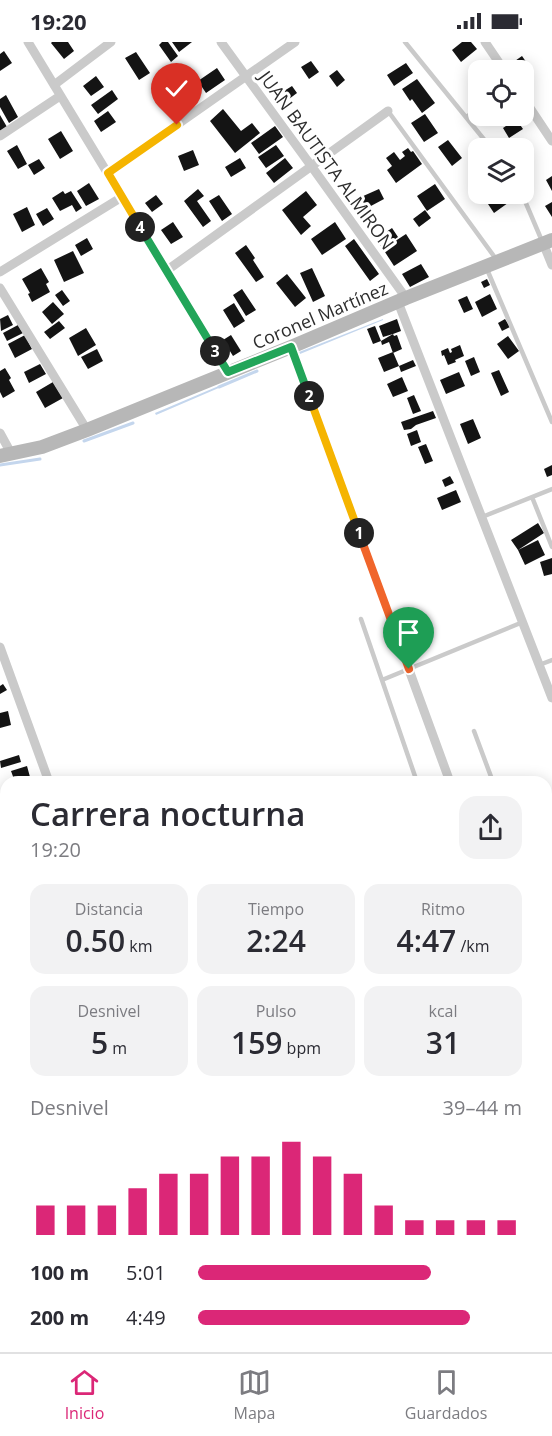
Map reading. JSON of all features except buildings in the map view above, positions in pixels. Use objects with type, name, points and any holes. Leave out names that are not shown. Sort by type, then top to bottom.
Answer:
[{"type":"main road","name":"Coronel Martínez","points":[[6,455],[42,447],[87,430],[547,242]]},
{"type":"street","points":[[28,42],[228,372]]},
{"type":"street","points":[[54,85],[111,42]]},
{"type":"street","name":"JUAN BAUTISTA ALMIRON","points":[[221,42],[312,166],[402,300],[552,698]]},
{"type":"street","points":[[108,173],[295,42]]},
{"type":"street","points":[[485,42],[497,60]]},
{"type":"street","points":[[0,136],[60,96]]},
{"type":"street","points":[[166,271],[388,111]]},
{"type":"street","points":[[534,114],[552,141]]},
{"type":"street","points":[[0,272],[122,197]]},
{"type":"street","points":[[547,242],[552,265]]},
{"type":"street","points":[[0,288],[87,430]]},
{"type":"street","points":[[291,347],[448,776]]},
{"type":"street","points":[[0,433],[6,455]]},
{"type":"street","points":[[0,647],[47,776]]},
{"type":"lane","points":[[405,42],[483,138]]},
{"type":"lane","points":[[388,111],[491,263],[552,422]]},
{"type":"lane","points":[[527,204],[547,242]]},
{"type":"lane","points":[[482,517],[552,489]]},
{"type":"lane","points":[[532,497],[552,547]]},
{"type":"lane","points":[[361,619],[415,776]]},
{"type":"lane","points":[[382,680],[523,622]]},
{"type":"lane","points":[[539,665],[552,660]]},
{"type":"lane","points":[[474,731],[492,776]]},
{"type":"water","points":[[383,319],[300,354],[299,352]]},
{"type":"water","points":[[221,385],[221,387],[156,415],[155,413]]},
{"type":"waterway","points":[[219,387],[257,371]]},
{"type":"waterway","points":[[84,441],[133,423]]},
{"type":"waterway","points":[[0,465],[40,459]]},
{"type":"route","points":[[177,125],[108,173],[228,372],[291,347],[409,669]]}]
